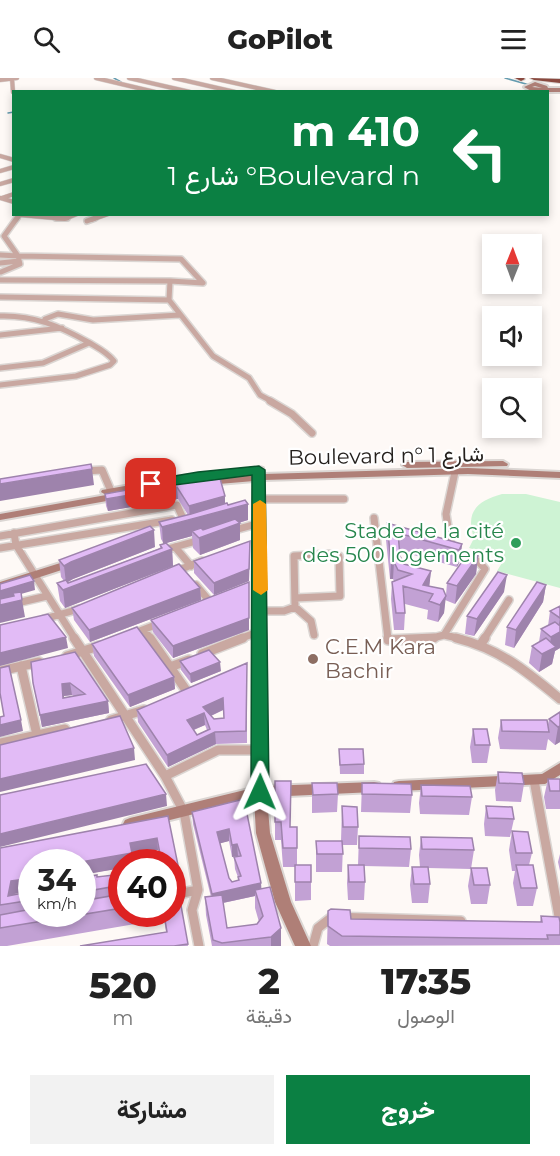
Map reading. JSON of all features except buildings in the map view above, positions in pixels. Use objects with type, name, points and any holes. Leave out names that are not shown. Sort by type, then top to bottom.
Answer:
[{"type":"highway","points":[[530,80],[560,80]]},
{"type":"street","points":[[96,78],[147,90]]},
{"type":"street","points":[[129,78],[181,90]]},
{"type":"street","points":[[174,78],[227,90]]},
{"type":"street","points":[[190,81],[197,78]]},
{"type":"street","points":[[212,78],[265,90]]},
{"type":"street","points":[[0,80],[14,79]]},
{"type":"street","points":[[530,80],[529,89],[560,89]]},
{"type":"street","points":[[1,272],[17,266],[19,259],[4,233],[19,216]]},
{"type":"street","points":[[31,216],[65,219],[72,216]]},
{"type":"street","points":[[87,221],[102,216]]},
{"type":"street","points":[[0,255],[19,259],[181,259],[203,283],[0,280]]},
{"type":"street","points":[[0,263],[19,259]]},
{"type":"street","points":[[170,281],[169,300],[213,356],[249,378],[260,395],[292,414],[312,433]]},
{"type":"street","points":[[0,297],[169,300]]},
{"type":"street","points":[[45,319],[58,314],[93,320],[180,315]]},
{"type":"street","points":[[0,316],[25,315],[45,319],[108,353],[114,361],[110,365],[76,376],[0,385]]},
{"type":"street","points":[[0,335],[62,328]]},
{"type":"street","points":[[0,368],[43,363],[89,343]]},
{"type":"street","name":"Boulevard n° شارع 1","points":[[0,510],[198,476],[512,464],[560,468]]},
{"type":"street","points":[[444,635],[485,568],[478,561],[452,553],[446,514],[454,468]]},
{"type":"street","name":"Boulevard n° شارع 1","points":[[454,468],[560,475]]},
{"type":"street","points":[[83,476],[88,469],[102,470],[111,491]]},
{"type":"street","points":[[259,474],[256,504],[260,523],[256,540],[256,585],[261,611],[261,631],[256,664],[263,833],[283,902],[303,946]]},
{"type":"street","name":"Boulevard n° شارع 1","points":[[0,517],[193,483],[259,474]]},
{"type":"street","points":[[256,504],[344,499]]},
{"type":"street","points":[[0,536],[177,505],[188,522]]},
{"type":"street","points":[[374,519],[388,640],[427,640],[444,635],[481,644],[513,661],[560,699]]},
{"type":"street","points":[[148,537],[188,522]]},
{"type":"street","points":[[0,548],[188,522]]},
{"type":"street","points":[[227,532],[260,523]]},
{"type":"street","points":[[14,533],[16,545],[35,577],[165,776],[184,812],[198,890],[192,910],[199,946]]},
{"type":"street","points":[[151,555],[206,538]]},
{"type":"street","points":[[175,547],[191,566]]},
{"type":"street","points":[[295,598],[340,596],[339,556],[333,554],[294,556],[295,607],[310,621],[314,634]]},
{"type":"street","points":[[163,577],[211,558]]},
{"type":"street","points":[[0,586],[81,561]]},
{"type":"street","points":[[182,569],[211,603]]},
{"type":"street","points":[[0,607],[47,596]]},
{"type":"street","points":[[202,606],[221,598]]},
{"type":"street","points":[[481,644],[509,600]]},
{"type":"street","points":[[35,621],[59,616],[92,604]]},
{"type":"street","points":[[261,611],[284,612],[295,607]]},
{"type":"street","points":[[123,637],[163,622]]},
{"type":"street","points":[[144,630],[188,693]]},
{"type":"street","points":[[170,667],[261,631]]},
{"type":"street","points":[[62,657],[103,645]]},
{"type":"street","points":[[0,671],[52,659]]},
{"type":"street","points":[[21,666],[37,735]]},
{"type":"street","points":[[177,697],[200,688]]},
{"type":"street","points":[[104,721],[157,705]]},
{"type":"street","points":[[0,743],[70,728]]},
{"type":"street","points":[[165,776],[218,750],[261,750]]},
{"type":"street","points":[[144,765],[155,762]]},
{"type":"street","points":[[115,828],[260,792],[534,780],[545,779],[560,768]]},
{"type":"street","points":[[534,780],[560,923],[549,923]]},
{"type":"street","points":[[186,892],[198,890]]},
{"type":"street","points":[[313,946],[314,935],[320,922],[332,917],[469,921]]},
{"type":"green space","name":"Stade de la cité des 500 logements","points":[[502,494],[526,494],[560,502],[560,588],[497,571],[505,558],[469,548],[474,538],[471,521],[475,509],[486,500]]},
{"type":"waterway","points":[[114,78],[121,82]]},
{"type":"waterway","points":[[505,78],[540,88]]},
{"type":"waterway","points":[[8,113],[12,112]]},
{"type":"slow traffic","points":[[260,504],[261,590]]},
{"type":"place","name":"Stade de la cité des 500 logements","points":[[516,543]]},
{"type":"place","name":"C.E.M Kara Bachir","points":[[313,659]]},
{"type":"route","points":[[151,484],[198,476],[259,470],[260,792]]}]
